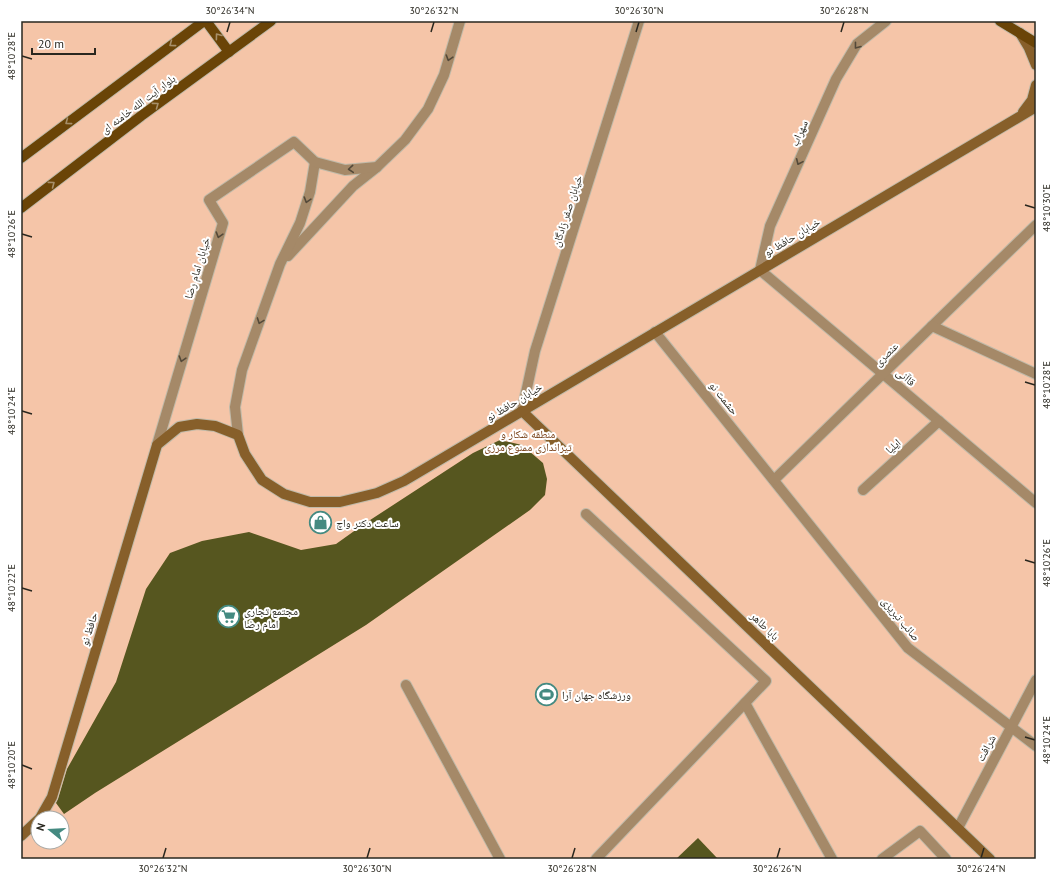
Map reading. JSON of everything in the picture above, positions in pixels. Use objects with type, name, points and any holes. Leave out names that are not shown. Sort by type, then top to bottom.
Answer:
[{"type":"main road","points":[[21,158],[205,21],[229,52]]},
{"type":"main road","name":"بلوار آیت الله خامنه ای","points":[[21,208],[141,116],[270,21]]},
{"type":"main road","points":[[1000,21],[1036,43]]},
{"type":"main road","points":[[1020,34],[1029,48],[1036,65]]},
{"type":"main road","points":[[1005,125],[1021,114],[1032,100],[1036,85]]},
{"type":"main road","name":"خیابان حافظ نو","points":[[238,435],[245,454],[262,480],[284,494],[310,502],[340,502],[377,493],[404,481],[1036,107]]},
{"type":"main road","name":"بابا طاهر","points":[[522,411],[990,859]]},
{"type":"main road","points":[[157,445],[179,427],[197,424],[215,426],[238,435]]},
{"type":"main road","name":"حافظ نو","points":[[44,810],[52,796],[157,445]]},
{"type":"main road","name":"حافظ نو","points":[[21,836],[30,828]]},
{"type":"street","points":[[280,264],[353,186],[377,167],[405,140],[428,109],[444,75],[460,21]]},
{"type":"street","name":"خیابان صفر زادگان","points":[[522,411],[535,351],[639,21]]},
{"type":"street","name":"سهراب","points":[[760,270],[770,226],[836,79],[857,44],[886,21]]},
{"type":"street","name":"خیابان امام رضا","points":[[157,445],[223,223],[209,200],[294,142],[315,162]]},
{"type":"street","points":[[315,162],[345,170],[377,167]]},
{"type":"street","name":"خیابان حافظ نو","points":[[238,435],[235,406],[242,370],[280,264],[300,223],[310,192],[315,162]]},
{"type":"street","name":"عنصری","points":[[774,480],[1036,225]]},
{"type":"street","name":"قاآنی","points":[[760,270],[1036,503]]},
{"type":"street","points":[[932,326],[1036,374]]},
{"type":"street","name":"حشمت نو","points":[[655,332],[774,480]]},
{"type":"street","name":"ایلیا","points":[[863,490],[939,421]]},
{"type":"street","name":"صائب تبریزی","points":[[774,480],[908,648],[1036,746]]},
{"type":"street","points":[[586,514],[766,681],[596,859]]},
{"type":"street","name":"شرافت","points":[[958,828],[1036,680]]},
{"type":"street","points":[[406,685],[500,859]]},
{"type":"street","points":[[745,703],[832,859]]},
{"type":"street","points":[[882,859],[920,831],[946,859]]},
{"type":"green space","name":"منطقه شکار و تیراندازی ممنوع مرزی","points":[[21,21],[1036,21],[1036,859],[21,859]]},
{"type":"building","points":[[500,440],[522,445],[543,463],[547,479],[545,495],[530,510],[366,625],[70,810],[61,810],[56,803],[67,769],[116,682],[146,589],[170,553],[202,541],[249,532],[301,550],[336,544],[473,453]]},
{"type":"building","points":[[698,838],[718,859],[676,859]]},
{"type":"place","name":"ساعت دکتر واچ","points":[[320,523]]},
{"type":"place","name":"مجتمع تجاری امام رضا","points":[[229,617]]},
{"type":"place","name":"ورزشگاه جهان آرا","points":[[547,695]]}]
